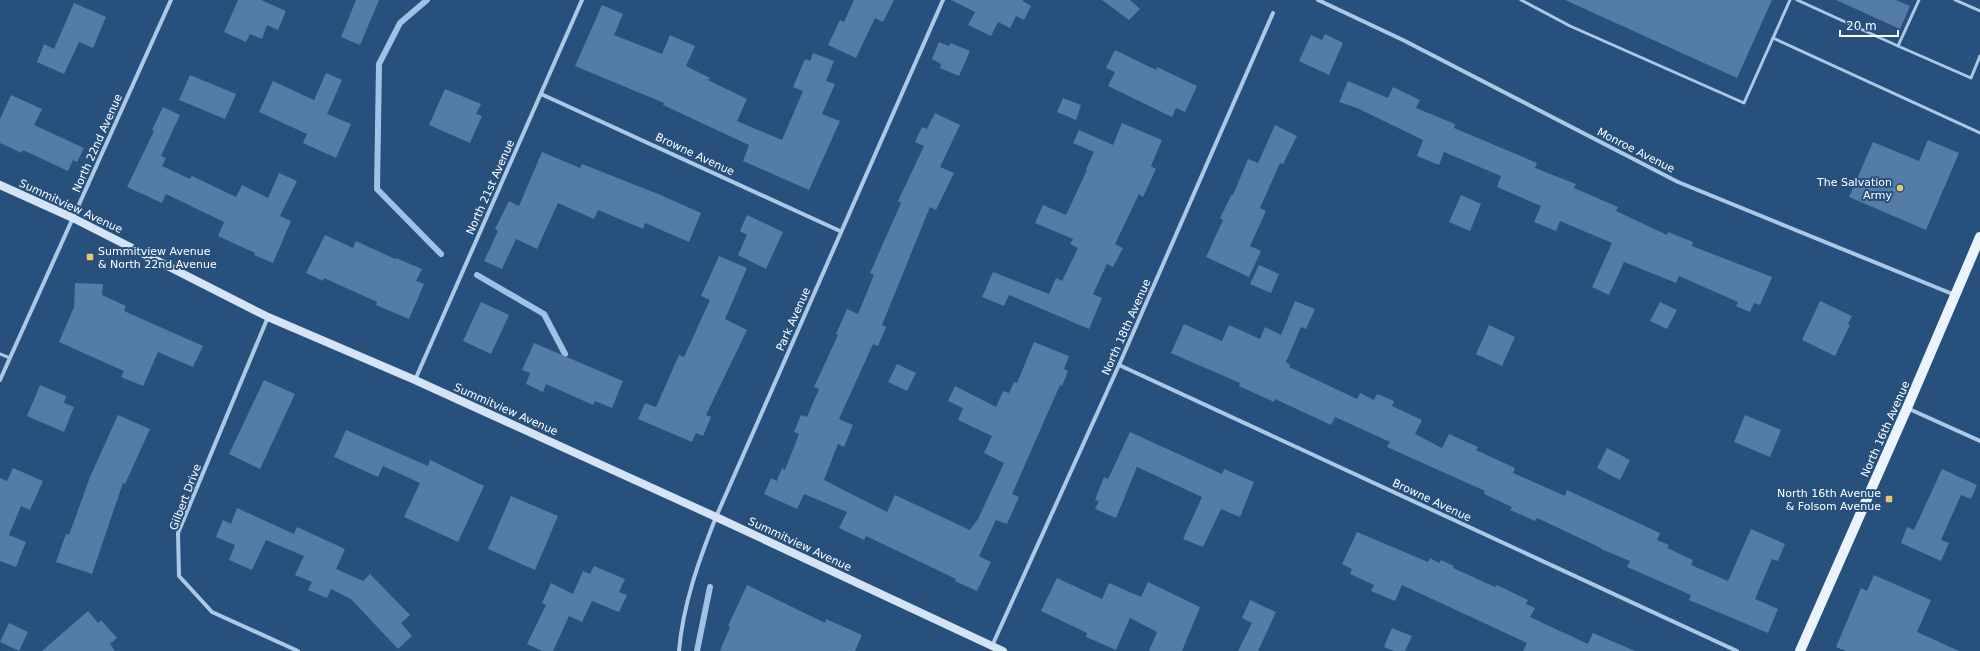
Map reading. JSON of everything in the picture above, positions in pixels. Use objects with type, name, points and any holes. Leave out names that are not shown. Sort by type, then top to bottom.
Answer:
[{"type":"main road","name":"Summitview Avenue","points":[[0,185],[73,218],[268,317],[415,380],[716,517],[1003,651]]},
{"type":"main road","name":"North 16th Avenue","points":[[1800,651],[1907,408],[1980,237]]},
{"type":"street","name":"North 22nd Avenue","points":[[0,380],[171,0]]},
{"type":"street","name":"North 21st Avenue","points":[[415,380],[582,0]]},
{"type":"street","name":"Park Avenue","points":[[679,651],[681,629],[690,588],[716,517],[840,231],[943,0]]},
{"type":"street","name":"Monroe Avenue","points":[[1318,0],[1402,40],[1678,182],[1955,295]]},
{"type":"street","name":"North 18th Avenue","points":[[992,646],[1119,366],[1273,13]]},
{"type":"street","name":"Browne Avenue","points":[[541,94],[840,231]]},
{"type":"street","name":"Gilbert Drive","points":[[268,317],[178,533],[179,576],[212,612],[298,651]]},
{"type":"street","name":"Browne Avenue","points":[[1119,366],[1737,651]]},
{"type":"street","points":[[1907,408],[1980,441]]},
{"type":"lane","points":[[1521,0],[1570,26],[1744,103],[1790,0]]},
{"type":"lane","points":[[1797,0],[1971,78],[1980,56]]},
{"type":"lane","points":[[1898,46],[1919,0]]},
{"type":"lane","points":[[1956,0],[1980,11]]},
{"type":"lane","points":[[1773,38],[1980,132]]},
{"type":"lane","points":[[0,354],[10,358]]},
{"type":"building","points":[[238,0],[261,0],[286,11],[278,30],[267,25],[262,39],[250,34],[246,42],[224,32]]},
{"type":"building","points":[[356,0],[379,0],[360,45],[341,37]]},
{"type":"building","points":[[854,0],[894,0],[883,22],[875,18],[856,58],[828,45],[840,20],[844,22]]},
{"type":"building","points":[[951,0],[1023,0],[1031,6],[1024,20],[1016,16],[1010,28],[998,22],[991,36],[968,25],[975,12]]},
{"type":"building","points":[[1102,0],[1130,0],[1140,9],[1129,20]]},
{"type":"building","points":[[1565,0],[1772,0],[1737,78]]},
{"type":"building","points":[[1836,0],[1896,0],[1910,6],[1900,29]]},
{"type":"building","points":[[74,3],[106,17],[93,48],[79,42],[64,74],[37,62],[44,44],[54,49]]},
{"type":"building","points":[[602,5],[623,14],[614,35],[662,54],[670,35],[695,46],[686,66],[710,78],[708,80],[747,99],[737,121],[782,140],[803,91],[793,87],[805,59],[810,61],[813,53],[834,61],[826,81],[835,84],[822,114],[840,121],[809,190],[743,161],[749,145],[663,105],[664,103],[575,66]]},
{"type":"building","points":[[1325,34],[1343,43],[1329,75],[1299,61],[1311,35],[1322,40]]},
{"type":"building","points":[[939,42],[949,46],[951,43],[970,51],[959,76],[940,68],[941,64],[932,59]]},
{"type":"building","points":[[1115,50],[1156,70],[1157,67],[1197,86],[1185,112],[1176,108],[1172,117],[1108,86],[1115,72],[1106,68]]},
{"type":"building","points":[[326,73],[342,80],[327,114],[351,124],[336,158],[303,143],[307,134],[259,112],[273,81],[314,100]]},
{"type":"building","points":[[190,75],[236,94],[225,119],[179,100]]},
{"type":"building","points":[[1348,81],[1388,98],[1393,87],[1420,100],[1416,108],[1455,124],[1454,128],[1537,163],[1535,168],[1576,184],[1574,188],[1618,207],[1616,211],[1667,235],[1668,232],[1693,242],[1692,246],[1772,277],[1760,305],[1754,303],[1750,312],[1736,306],[1738,302],[1679,276],[1676,283],[1624,262],[1609,295],[1592,287],[1612,243],[1560,221],[1556,231],[1534,222],[1541,206],[1497,187],[1501,176],[1444,152],[1439,165],[1417,156],[1423,140],[1357,108],[1339,102]]},
{"type":"building","points":[[445,89],[481,104],[476,114],[482,116],[470,143],[429,125]]},
{"type":"building","points":[[11,95],[42,109],[34,125],[84,148],[77,162],[73,160],[68,171],[23,150],[22,153],[0,143],[0,119]]},
{"type":"building","points":[[1063,98],[1081,105],[1076,120],[1057,112]]},
{"type":"building","points":[[163,107],[180,115],[161,156],[166,158],[162,166],[190,179],[192,176],[236,197],[242,185],[268,198],[279,173],[297,181],[280,216],[291,221],[273,263],[218,236],[224,222],[166,194],[162,203],[127,187],[154,131],[152,130]]},
{"type":"building","points":[[935,113],[960,125],[940,167],[954,173],[936,210],[930,207],[882,325],[886,327],[878,346],[873,344],[839,419],[853,425],[844,447],[838,444],[824,480],[887,512],[895,495],[970,530],[978,519],[1004,463],[984,453],[992,436],[958,420],[963,408],[948,401],[955,386],[996,407],[1003,391],[1009,393],[1014,382],[1017,383],[1034,342],[1069,356],[1064,369],[1068,371],[1062,386],[1060,385],[1012,494],[1019,497],[1007,524],[996,520],[979,556],[991,562],[977,591],[955,581],[956,579],[866,536],[864,540],[839,528],[847,512],[804,494],[797,509],[764,494],[771,478],[777,481],[782,468],[785,470],[799,434],[794,432],[801,415],[807,417],[819,389],[814,387],[838,335],[836,334],[847,309],[858,314],[874,275],[870,273],[901,203],[898,201],[924,146],[915,142],[922,127],[927,129]]},
{"type":"building","points":[[1122,123],[1162,140],[1151,166],[1156,169],[1143,197],[1139,194],[1115,244],[1123,248],[1113,267],[1107,264],[1093,294],[1102,298],[1089,329],[1009,295],[1004,306],[982,297],[993,272],[1049,294],[1056,278],[1062,281],[1078,248],[1070,244],[1073,239],[1035,223],[1043,205],[1066,215],[1094,152],[1073,143],[1079,130],[1113,145]]},
{"type":"building","points":[[1275,125],[1297,136],[1283,164],[1280,163],[1260,208],[1266,211],[1250,246],[1261,251],[1249,277],[1206,257],[1223,220],[1220,218],[1232,194],[1233,195],[1248,159],[1258,163]]},
{"type":"building","points":[[1928,140],[1959,153],[1926,230],[1849,197],[1873,142],[1919,161]]},
{"type":"building","points":[[542,152],[580,168],[582,164],[701,213],[689,242],[645,223],[643,229],[598,210],[594,219],[558,203],[537,249],[516,239],[502,269],[484,261],[498,231],[495,229],[509,201],[519,206]]},
{"type":"building","points":[[1461,195],[1481,204],[1470,231],[1449,222]]},
{"type":"building","points":[[747,215],[783,232],[766,269],[738,255],[747,235],[740,231]]},
{"type":"building","points":[[325,235],[353,248],[356,241],[395,259],[396,258],[422,269],[416,281],[424,284],[409,319],[376,305],[377,302],[324,278],[323,281],[306,273]]},
{"type":"building","points":[[719,256],[747,268],[725,319],[747,330],[706,415],[711,417],[703,436],[696,433],[692,442],[638,419],[645,403],[656,407],[679,355],[684,357],[710,300],[701,296]]},
{"type":"building","points":[[1259,265],[1279,274],[1271,293],[1250,284]]},
{"type":"building","points":[[75,283],[103,284],[102,295],[126,306],[124,311],[203,346],[193,367],[158,352],[143,386],[121,377],[124,371],[59,342],[74,307]]},
{"type":"building","points":[[1295,301],[1315,309],[1306,329],[1301,327],[1286,362],[1290,365],[1289,367],[1357,399],[1360,393],[1374,400],[1377,394],[1394,401],[1392,406],[1422,420],[1415,434],[1442,448],[1449,434],[1478,447],[1476,450],[1515,468],[1513,473],[1565,496],[1567,490],[1660,533],[1657,540],[1669,545],[1667,548],[1693,560],[1691,565],[1728,581],[1751,529],[1785,544],[1778,561],[1772,559],[1755,599],[1778,609],[1768,633],[1689,600],[1691,595],[1627,567],[1630,561],[1601,549],[1537,518],[1535,521],[1510,510],[1512,507],[1484,494],[1485,491],[1387,447],[1390,442],[1335,417],[1331,425],[1275,399],[1274,402],[1239,386],[1240,383],[1171,353],[1184,324],[1222,341],[1229,325],[1260,339],[1265,327],[1281,335]]},
{"type":"building","points":[[1820,301],[1852,316],[1848,324],[1850,325],[1835,356],[1802,340]]},
{"type":"building","points":[[481,302],[509,315],[491,354],[463,341]]},
{"type":"building","points":[[1660,302],[1677,310],[1667,329],[1650,321]]},
{"type":"building","points":[[1489,325],[1515,337],[1502,366],[1476,354]]},
{"type":"building","points":[[534,343],[623,381],[612,408],[595,401],[593,405],[546,384],[543,392],[526,384],[530,373],[522,370]]},
{"type":"building","points":[[897,364],[916,373],[907,391],[888,382]]},
{"type":"building","points":[[264,380],[295,394],[260,469],[229,454]]},
{"type":"building","points":[[40,385],[66,396],[64,403],[74,407],[64,432],[27,416]]},
{"type":"building","points":[[118,415],[150,429],[125,484],[123,483],[92,574],[56,562],[66,534],[69,535],[90,477]]},
{"type":"building","points":[[1745,415],[1781,430],[1770,457],[1734,442]]},
{"type":"building","points":[[346,430],[428,466],[430,460],[484,486],[458,542],[404,517],[420,483],[383,466],[378,477],[334,457]]},
{"type":"building","points":[[1130,432],[1222,474],[1224,469],[1254,482],[1240,517],[1221,509],[1203,547],[1183,539],[1202,497],[1137,467],[1116,518],[1095,509],[1099,501],[1095,500],[1104,477],[1108,479]]},
{"type":"building","points":[[1607,448],[1630,460],[1620,480],[1597,468]]},
{"type":"building","points":[[13,468],[43,481],[30,510],[21,506],[9,535],[26,542],[16,567],[0,561],[0,478],[7,481]]},
{"type":"building","points":[[1942,469],[1977,485],[1971,499],[1961,495],[1941,540],[1949,543],[1941,561],[1901,543],[1907,527],[1914,530]]},
{"type":"building","points":[[511,496],[558,516],[535,570],[488,549]]},
{"type":"building","points":[[237,508],[294,534],[297,527],[345,549],[336,569],[363,581],[370,574],[410,615],[401,623],[412,636],[398,649],[351,599],[331,589],[327,598],[308,590],[312,582],[295,575],[304,556],[266,540],[252,570],[229,560],[235,545],[216,537],[223,520],[231,524]]},
{"type":"building","points":[[1357,532],[1428,562],[1430,558],[1439,563],[1441,560],[1454,566],[1453,568],[1495,587],[1497,585],[1528,600],[1526,604],[1535,608],[1530,617],[1588,644],[1593,633],[1635,651],[1523,651],[1527,643],[1402,585],[1395,601],[1371,591],[1374,585],[1350,574],[1352,569],[1342,564]]},
{"type":"building","points":[[594,566],[625,579],[619,592],[627,595],[619,612],[592,601],[582,622],[569,616],[553,651],[542,651],[527,644],[546,605],[542,603],[551,583],[573,594],[583,571],[590,574]]},
{"type":"building","points":[[1874,575],[1931,600],[1917,632],[1959,651],[1846,651],[1836,647],[1861,588],[1867,591]]},
{"type":"building","points":[[1057,578],[1102,599],[1109,583],[1141,597],[1148,582],[1200,607],[1182,651],[1149,651],[1157,632],[1130,618],[1116,650],[1086,637],[1087,633],[1041,611]]},
{"type":"building","points":[[747,585],[825,623],[826,619],[862,635],[855,651],[720,651],[730,627],[728,626]]},
{"type":"building","points":[[1250,600],[1276,612],[1258,651],[1238,651],[1252,623],[1242,618]]},
{"type":"building","points":[[88,611],[98,623],[101,620],[117,638],[110,644],[115,651],[42,651]]},
{"type":"building","points":[[9,623],[28,632],[19,651],[0,642]]},
{"type":"building","points":[[1392,628],[1412,636],[1405,651],[1394,651],[1384,647]]},
{"type":"waterway","points":[[427,0],[400,23],[379,64],[377,189],[441,254]]},
{"type":"waterway","points":[[477,275],[544,314],[565,354]]},
{"type":"waterway","points":[[697,651],[710,587]]},
{"type":"place","name":"The Salvation Army","points":[[1900,188]]},
{"type":"place","name":"Summitview Avenue & North 22nd Avenue","points":[[90,257]]},
{"type":"place","name":"North 16th Avenue & Folsom Avenue","points":[[1889,499]]}]
